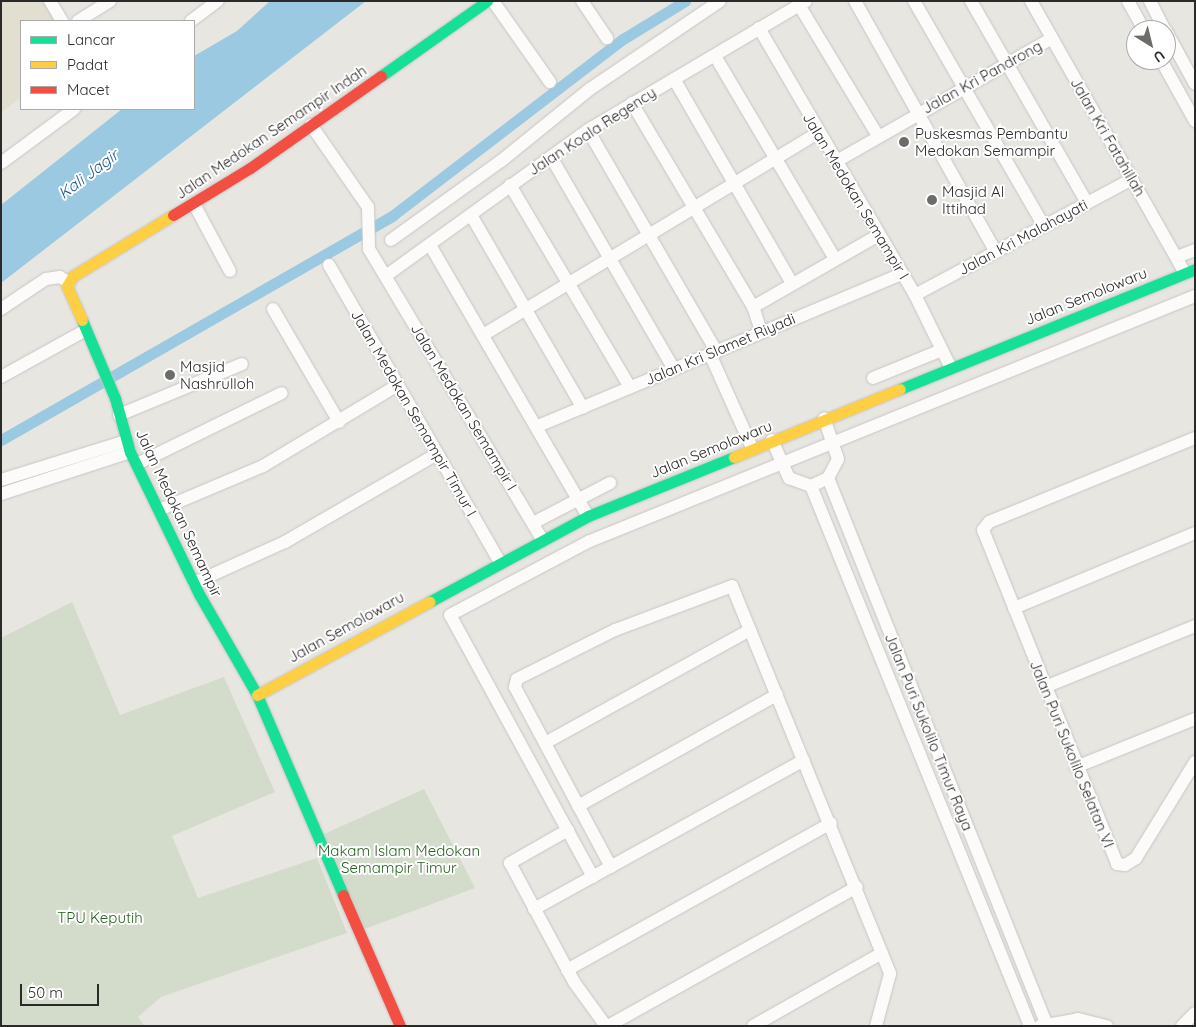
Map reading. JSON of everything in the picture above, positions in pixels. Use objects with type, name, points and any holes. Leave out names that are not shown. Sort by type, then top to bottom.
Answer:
[{"type":"main road","name":"Jalan Medokan Semampir Indah","points":[[68,282],[194,204],[311,126],[487,1]]},
{"type":"main road","name":"Jalan Semolowaru","points":[[257,695],[541,538],[588,516],[752,448],[825,422],[950,366],[1190,271]]},
{"type":"main road","name":"Jalan Medokan Semampir","points":[[68,282],[84,331],[115,398],[128,447],[194,583],[257,695],[400,1026]]},
{"type":"street","points":[[50,1],[61,20]]},
{"type":"street","points":[[80,20],[110,1]]},
{"type":"street","points":[[494,1],[550,82]]},
{"type":"street","points":[[582,1],[607,38]]},
{"type":"street","points":[[391,240],[501,161],[590,89],[720,1]]},
{"type":"street","points":[[856,1],[996,252]]},
{"type":"street","points":[[914,1],[1044,226]]},
{"type":"street","points":[[972,1],[1087,203]]},
{"type":"street","name":"Jalan Kri Fatahillah","points":[[1031,1],[1177,257],[1190,271]]},
{"type":"street","points":[[1128,1],[1138,20]]},
{"type":"street","points":[[1150,1],[1160,20]]},
{"type":"street","points":[[192,20],[214,3]]},
{"type":"street","points":[[802,3],[878,136]]},
{"type":"street","name":"Jalan Koala Regency","points":[[387,275],[588,130],[802,3]]},
{"type":"street","name":"Jalan Medokan Semampir I","points":[[759,28],[877,236],[915,295],[950,366]]},
{"type":"street","name":"Jalan Kri Pandrong","points":[[835,162],[963,86],[1052,38]]},
{"type":"street","points":[[1176,49],[1195,84]]},
{"type":"street","points":[[715,56],[834,259]]},
{"type":"street","points":[[1167,70],[1194,119]]},
{"type":"street","points":[[674,79],[792,283]]},
{"type":"street","points":[[632,103],[691,208],[753,307],[760,331]]},
{"type":"street","points":[[1,163],[73,110]]},
{"type":"street","name":"Jalan Medokan Semampir I","points":[[311,126],[372,218],[368,243],[541,538]]},
{"type":"street","points":[[588,130],[650,234],[713,352],[752,448]]},
{"type":"street","points":[[483,335],[818,133]]},
{"type":"street","points":[[551,157],[674,369]]},
{"type":"street","name":"Jalan Kri Malahayati","points":[[915,295],[1132,179]]},
{"type":"street","points":[[510,185],[630,387]]},
{"type":"street","points":[[194,204],[230,270]]},
{"type":"street","points":[[472,215],[583,408]]},
{"type":"street","points":[[753,307],[877,236]]},
{"type":"street","points":[[430,245],[538,426],[588,516]]},
{"type":"street","points":[[1177,257],[1195,250]]},
{"type":"street","name":"Jalan Medokan Semampir Timur I","points":[[329,265],[499,561]]},
{"type":"street","name":"Jalan Kri Slamet Riyadi","points":[[538,426],[760,331],[901,274]]},
{"type":"street","points":[[1,309],[46,279],[60,277],[68,282]]},
{"type":"street","points":[[593,876],[450,615],[590,541],[779,461],[1195,296]]},
{"type":"street","points":[[274,309],[339,422]]},
{"type":"street","points":[[1,377],[84,331]]},
{"type":"street","points":[[873,378],[942,350]]},
{"type":"street","points":[[119,414],[242,364]]},
{"type":"street","points":[[160,510],[263,466],[398,386]]},
{"type":"street","points":[[137,464],[282,393]]},
{"type":"street","points":[[772,442],[779,461],[789,478],[811,486],[828,478],[838,459],[825,422]]},
{"type":"street","name":"Jalan Puri Sukolilo Selatan VI","points":[[1195,438],[989,522],[983,532],[1076,767],[1120,866],[1136,858],[1195,762]]},
{"type":"street","points":[[1,480],[128,447]]},
{"type":"street","points":[[1,494],[128,447]]},
{"type":"street","points":[[194,583],[285,542],[437,454]]},
{"type":"street","name":"Jalan Puri Sukolilo Timur Raya","points":[[828,478],[1043,1024]]},
{"type":"street","points":[[533,523],[610,483]]},
{"type":"street","name":"Jalan Puri Sukolilo Timur Raya","points":[[811,486],[1030,1026]]},
{"type":"street","points":[[1014,608],[1195,533]]},
{"type":"street","points":[[611,866],[515,687],[517,679],[615,630],[726,585],[732,586],[857,887],[882,953],[891,981],[876,1026]]},
{"type":"street","points":[[1045,686],[1195,626]]},
{"type":"street","points":[[545,743],[750,630]]},
{"type":"street","points":[[578,806],[777,696]]},
{"type":"street","points":[[1076,767],[1195,720]]},
{"type":"street","points":[[911,734],[928,729]]},
{"type":"street","points":[[534,909],[804,760]]},
{"type":"street","points":[[567,970],[830,823]]},
{"type":"street","points":[[568,830],[510,863],[567,970],[607,1026],[857,887]]},
{"type":"street","points":[[753,1026],[882,953]]},
{"type":"street","points":[[1182,1026],[1195,1013]]},
{"type":"street","points":[[1043,1024],[1078,1019],[1107,1026]]},
{"type":"shaded area","points":[[1,1],[47,1],[57,20],[20,20],[20,98],[1,113]]},
{"type":"green space","name":"TPU Keputih","points":[[72,602],[120,715],[224,677],[275,792],[172,836],[198,898],[317,858],[347,933],[161,997],[138,1017],[145,1026],[1,1026],[1,638]]},
{"type":"green space","name":"Makam Islam Medokan Semampir Timur","points":[[424,789],[475,888],[362,930],[324,834]]},
{"type":"water","name":"Kali Jagir","points":[[270,1],[366,1],[1,283],[1,205],[121,110],[195,110],[195,55],[237,31]]},
{"type":"waterway","points":[[1,440],[392,216],[623,39],[685,1]]},
{"type":"traffic: fast","points":[[381,76],[487,1]]},
{"type":"traffic: fast","points":[[900,389],[1195,269]]},
{"type":"traffic: fast","points":[[82,320],[115,398],[130,452],[199,594],[257,695],[343,895]]},
{"type":"traffic: fast","points":[[429,602],[588,516],[734,457]]},
{"type":"traffic: slow","points":[[82,320],[67,286],[73,276],[173,215]]},
{"type":"traffic: slow","points":[[734,457],[900,389]]},
{"type":"traffic: slow","points":[[257,695],[429,602]]},
{"type":"traffic: jam","points":[[173,215],[250,168],[381,76]]},
{"type":"traffic: jam","points":[[343,895],[400,1026]]},
{"type":"place","name":"Puskesmas Pembantu Medokan Semampir","points":[[904,142]]},
{"type":"place","name":"Masjid Al Ittihad","points":[[932,200]]},
{"type":"place","name":"Masjid Nashrulloh","points":[[170,375]]}]
